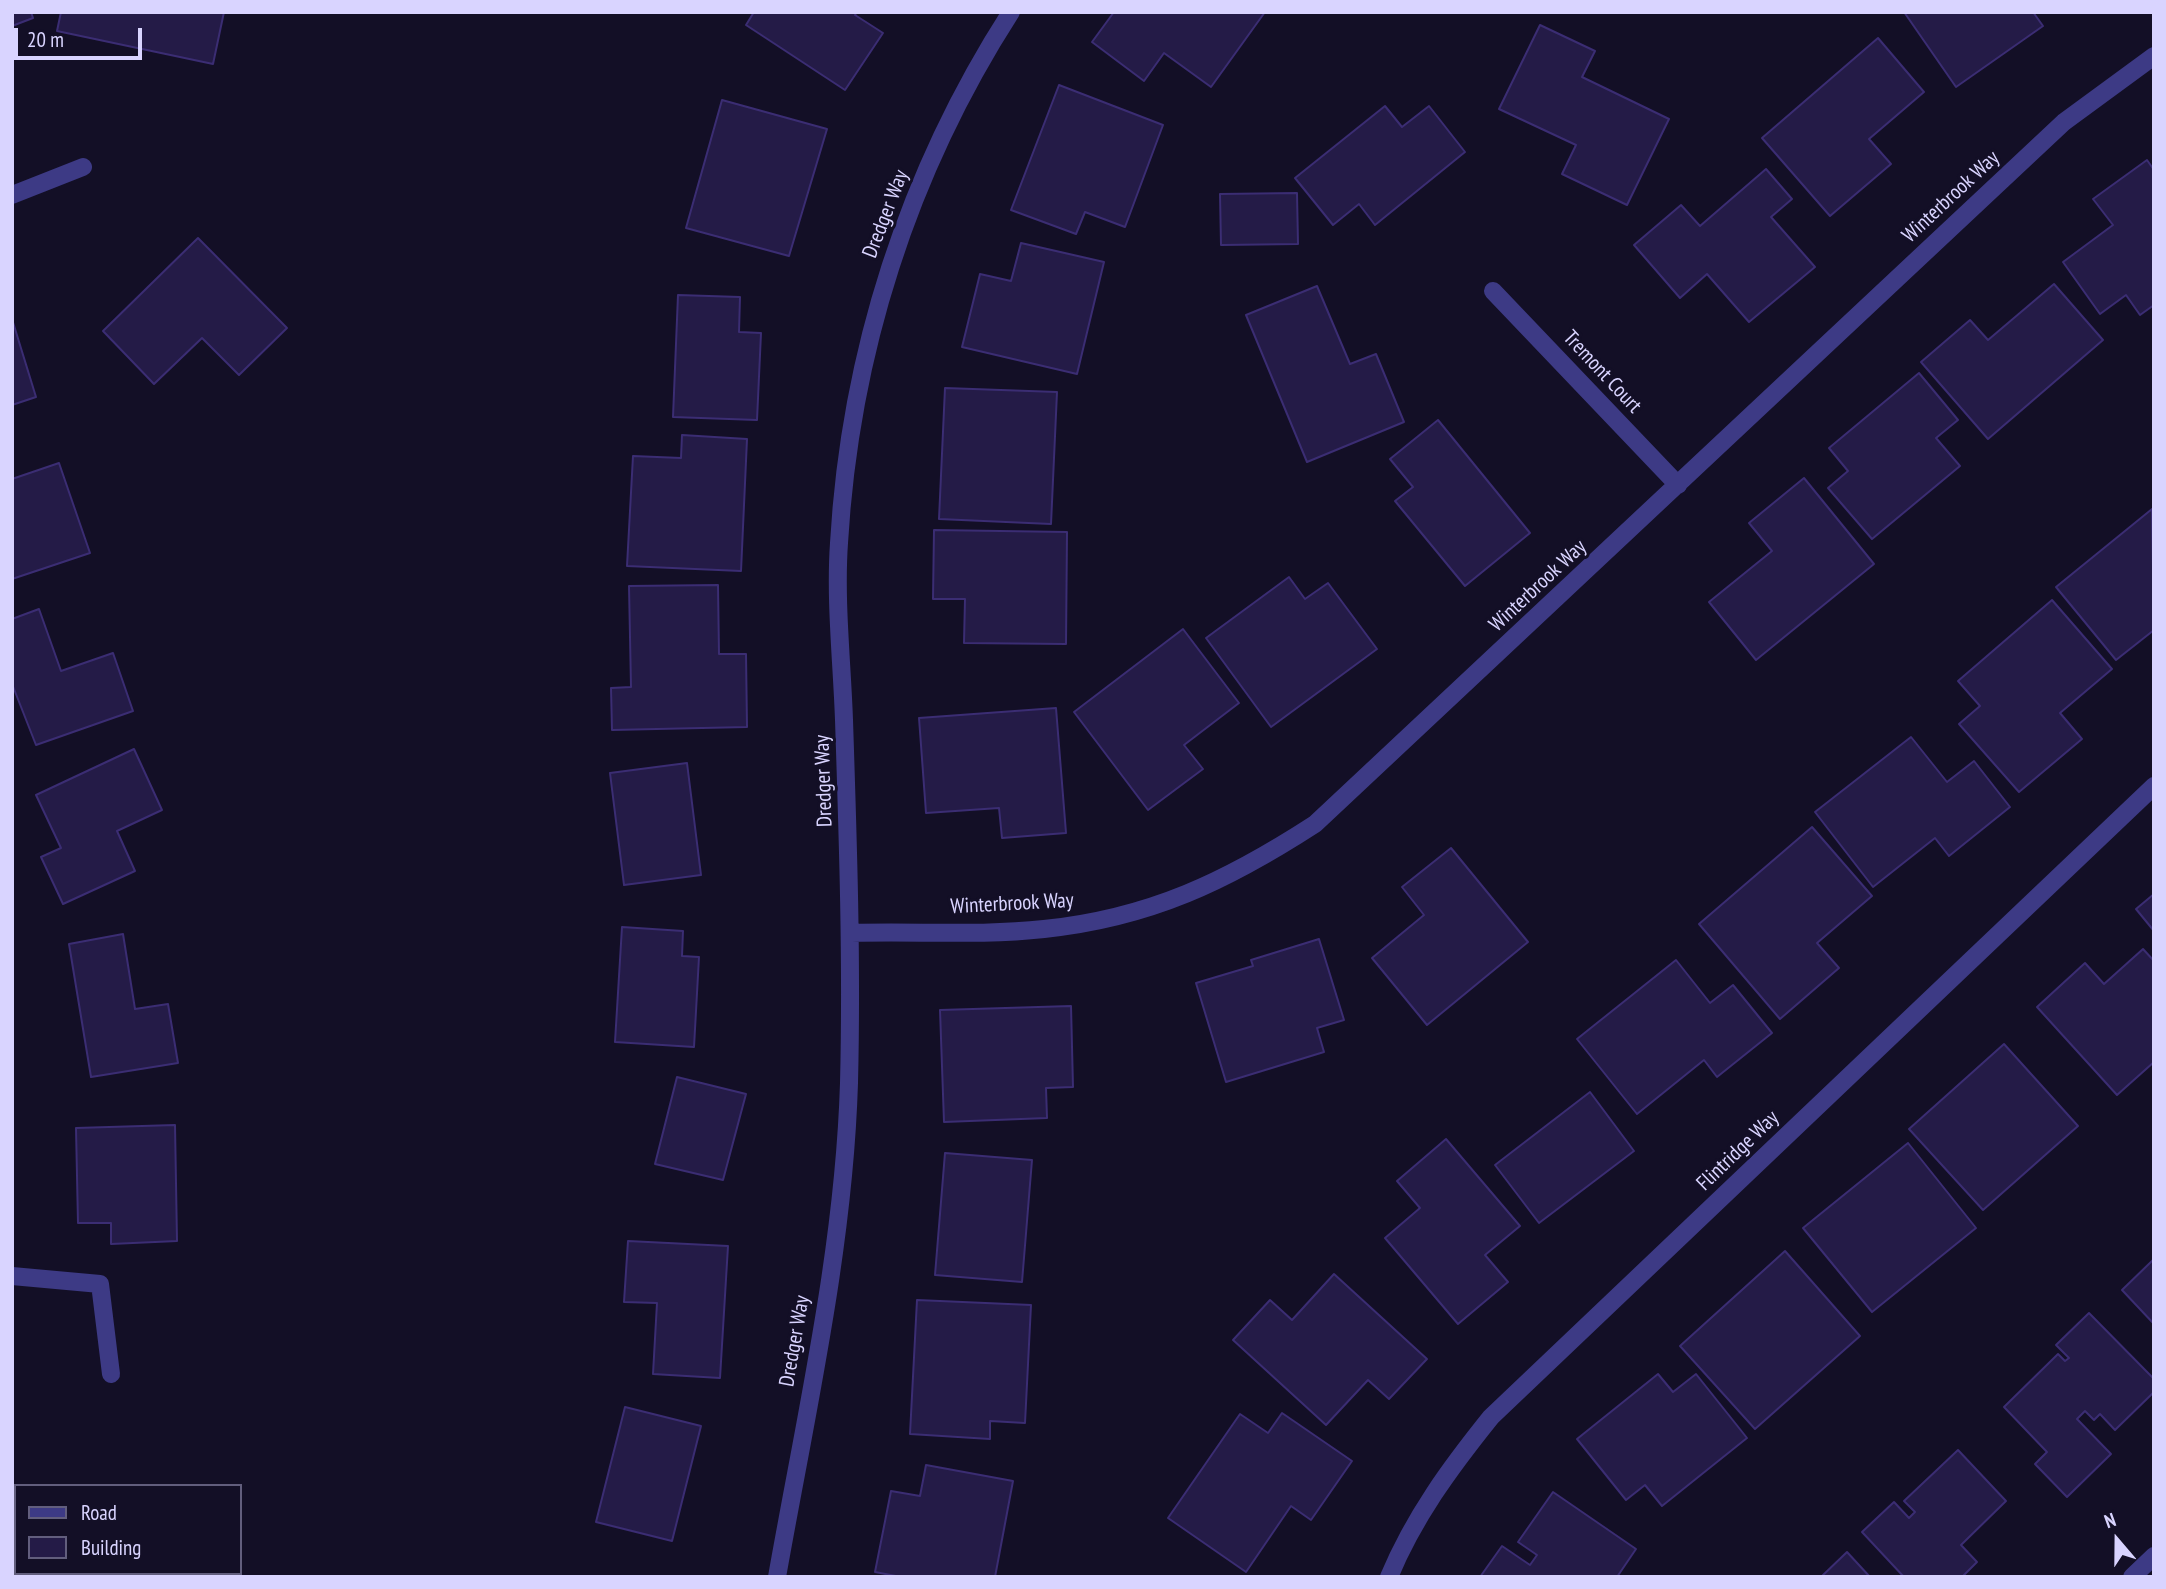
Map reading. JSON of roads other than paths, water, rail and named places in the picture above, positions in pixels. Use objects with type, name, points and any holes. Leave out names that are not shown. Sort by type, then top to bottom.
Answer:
[{"type":"street","name":"Dredger Way","points":[[777,1577],[841,1204],[849,1087],[852,933],[838,546],[849,436],[871,327],[904,222],[948,120],[1011,12]]},
{"type":"street","name":"Winterbrook Way","points":[[852,933],[1043,929],[1116,918],[1186,896],[1253,864],[1315,824],[1344,800],[2064,122],[2154,56]]},
{"type":"street","points":[[12,195],[83,167]]},
{"type":"street","name":"Tremont Court","points":[[1493,291],[1678,485]]},
{"type":"street","name":"Flintridge Way","points":[[1389,1577],[1405,1538],[1444,1475],[1491,1417],[2154,786]]},
{"type":"street","points":[[12,1276],[100,1284],[111,1374]]},
{"type":"street","points":[[2132,1577],[2154,1556]]}]
